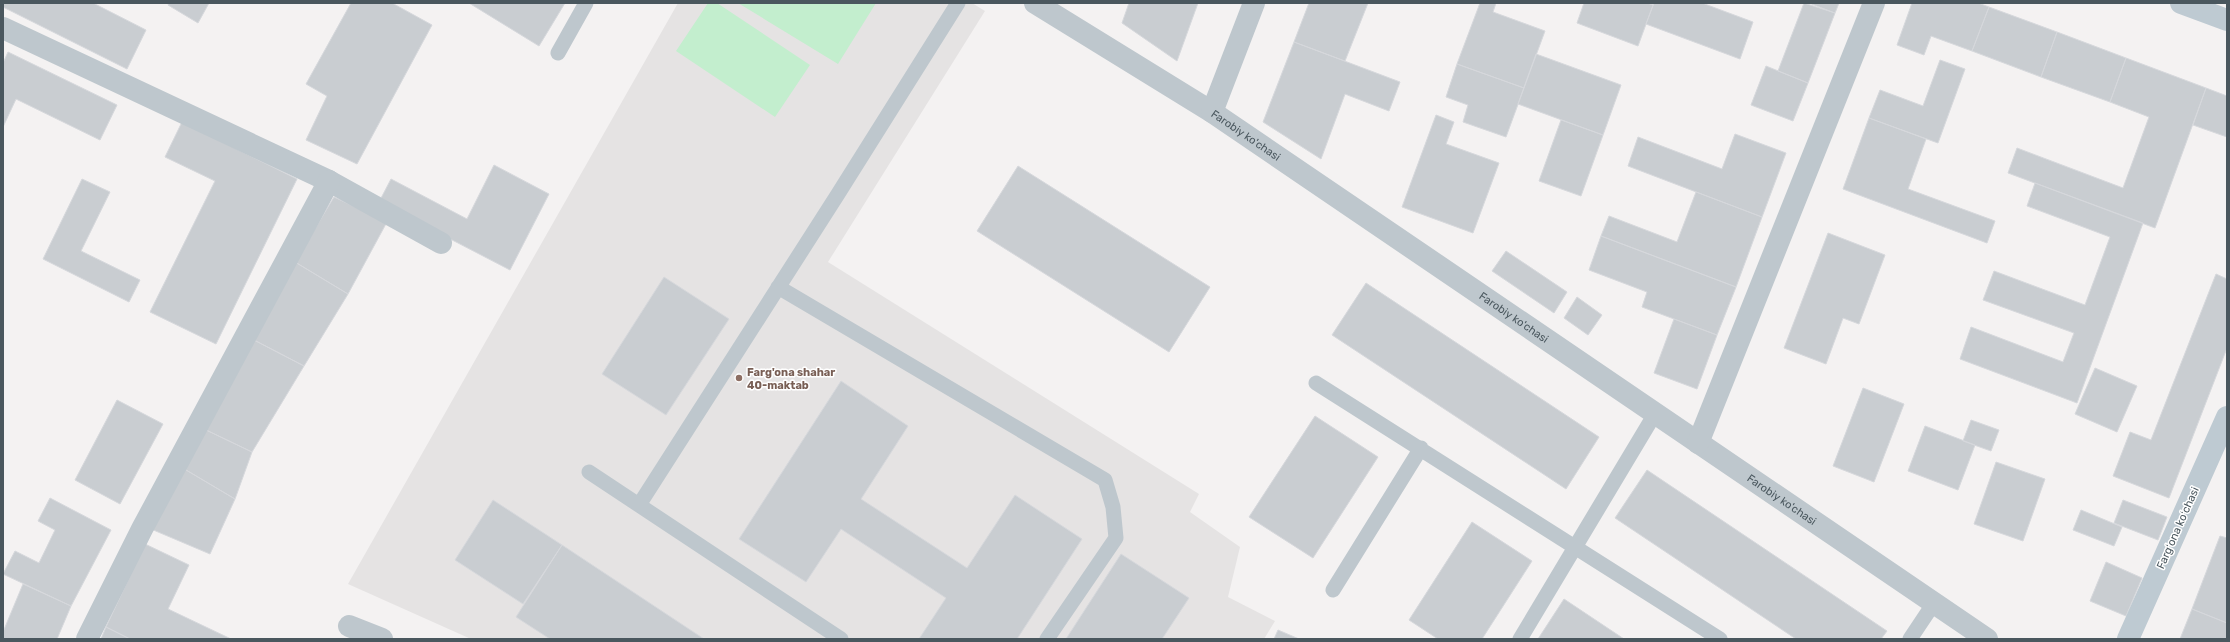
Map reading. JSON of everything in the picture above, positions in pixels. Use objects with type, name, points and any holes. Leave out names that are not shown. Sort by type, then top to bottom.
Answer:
[{"type":"street","name":"Farobiy ko'chasi","points":[[1035,3],[1212,112],[1656,412],[1698,443],[1987,639]]},
{"type":"street","points":[[1212,112],[1254,3]]},
{"type":"street","points":[[1698,443],[1874,3]]},
{"type":"street","points":[[2181,3],[2227,20]]},
{"type":"street","points":[[3,28],[329,181],[441,243]]},
{"type":"street","points":[[87,639],[142,529],[329,181]]},
{"type":"street","name":"Fargʻona koʻchasi","points":[[2128,639],[2224,430]]},
{"type":"street","points":[[349,626],[382,639]]},
{"type":"lane","points":[[558,53],[586,3]]},
{"type":"lane","points":[[639,505],[958,3]]},
{"type":"lane","points":[[778,287],[1105,480],[1114,507],[1116,538],[1047,639]]},
{"type":"lane","points":[[1316,383],[1576,546],[1720,639]]},
{"type":"lane","points":[[1520,639],[1656,412]]},
{"type":"lane","points":[[1333,590],[1421,448]]},
{"type":"lane","points":[[589,472],[841,639]]},
{"type":"lane","points":[[1910,639],[1934,603]]},
{"type":"shaded area","name":"Farg'ona shahar 40-maktab","points":[[678,3],[972,3],[985,11],[828,262],[1199,494],[1190,512],[1240,547],[1228,597],[1275,621],[1264,639],[471,639],[348,584]]},
{"type":"green space","points":[[708,3],[717,3],[810,65],[775,117],[676,51]]},
{"type":"green space","points":[[738,3],[876,3],[838,64]]},
{"type":"building","points":[[3,3],[93,3],[146,30],[127,69],[3,7]]},
{"type":"building","points":[[169,3],[209,3],[198,23],[168,5]]},
{"type":"building","points":[[351,3],[392,3],[432,25],[357,164],[306,140],[327,96],[306,84]]},
{"type":"building","points":[[469,3],[565,3],[539,46]]},
{"type":"building","points":[[1129,3],[1198,3],[1177,61],[1122,23]]},
{"type":"building","points":[[1309,3],[1368,3],[1345,61],[1294,42]]},
{"type":"building","points":[[1480,3],[1496,3],[1493,12],[1545,31],[1524,88],[1457,64]]},
{"type":"building","points":[[1584,3],[1647,3],[1653,5],[1638,46],[1577,23]]},
{"type":"building","points":[[1654,3],[1702,3],[1753,22],[1740,59],[1646,24]]},
{"type":"building","points":[[1804,3],[1835,13],[1808,83],[1778,71]]},
{"type":"building","points":[[1809,3],[1839,3],[1835,13]]},
{"type":"building","points":[[1912,3],[1978,3],[1989,7],[1972,51],[1931,36],[1924,55],[1897,45]]},
{"type":"building","points":[[1989,7],[2057,32],[2041,77],[1972,51]]},
{"type":"building","points":[[2057,32],[2126,58],[2110,102],[2041,77]]},
{"type":"building","points":[[1294,42],[1400,82],[1389,111],[1345,94],[1321,159],[1263,122]]},
{"type":"building","points":[[8,52],[117,105],[100,140],[16,99],[3,127],[3,63]]},
{"type":"building","points":[[1536,54],[1621,85],[1603,135],[1518,104]]},
{"type":"building","points":[[2126,58],[2206,88],[2155,228],[2008,173],[2017,148],[2123,188],[2149,117],[2110,102]]},
{"type":"building","points":[[1940,60],[1965,69],[1938,143],[1869,118],[1880,90],[1923,106]]},
{"type":"building","points":[[1457,64],[1524,88],[1506,137],[1463,122],[1468,105],[1446,97]]},
{"type":"building","points":[[1766,66],[1808,83],[1793,121],[1751,105]]},
{"type":"building","points":[[2206,88],[2227,96],[2227,137],[2193,125]]},
{"type":"building","points":[[1436,115],[1454,122],[1446,144],[1499,163],[1473,233],[1402,207]]},
{"type":"building","points":[[1869,118],[1926,139],[1908,189],[1995,221],[1987,243],[1843,189]]},
{"type":"building","points":[[1561,120],[1603,135],[1581,196],[1539,181]]},
{"type":"building","points":[[182,122],[297,179],[216,344],[150,312],[215,181],[165,157]]},
{"type":"building","points":[[1735,134],[1786,153],[1762,217],[1628,166],[1638,137],[1722,169]]},
{"type":"building","points":[[494,165],[549,194],[510,270],[379,202],[391,179],[467,219]]},
{"type":"building","points":[[1018,166],[1210,287],[1169,352],[977,231]]},
{"type":"building","points":[[82,179],[110,192],[81,251],[140,280],[129,302],[43,259]]},
{"type":"building","points":[[2035,183],[2143,223],[2077,403],[1960,359],[1971,327],[2063,362],[2074,333],[1983,300],[1994,271],[2085,305],[2110,237],[2027,206]]},
{"type":"building","points":[[1696,192],[1762,217],[1736,287],[1601,236],[1609,216],[1677,242]]},
{"type":"building","points":[[334,197],[387,222],[348,294],[295,262]]},
{"type":"building","points":[[1828,233],[1885,255],[1859,324],[1843,318],[1826,364],[1784,348]]},
{"type":"building","points":[[1601,236],[1736,287],[1717,335],[1642,307],[1647,292],[1589,270]]},
{"type":"building","points":[[1506,251],[1567,292],[1554,313],[1492,271]]},
{"type":"building","points":[[295,262],[348,294],[304,366],[254,340]]},
{"type":"building","points":[[2216,274],[2227,279],[2227,348],[2169,498],[2113,476],[2130,432],[2151,440]]},
{"type":"building","points":[[664,277],[729,319],[666,415],[602,374]]},
{"type":"building","points":[[1366,283],[1599,437],[1566,489],[1332,335]]},
{"type":"building","points":[[1577,297],[1602,315],[1588,335],[1564,318]]},
{"type":"building","points":[[1674,319],[1717,335],[1697,389],[1654,373]]},
{"type":"building","points":[[254,340],[304,366],[252,452],[204,429]]},
{"type":"building","points":[[2095,368],[2137,386],[2117,432],[2075,414]]},
{"type":"building","points":[[841,381],[908,426],[861,499],[967,568],[1015,495],[1082,539],[1017,639],[919,639],[946,598],[841,529],[806,582],[739,539]]},
{"type":"building","points":[[1863,388],[1904,404],[1874,482],[1833,466]]},
{"type":"building","points":[[117,400],[163,424],[120,504],[75,480]]},
{"type":"building","points":[[1315,416],[1378,457],[1313,558],[1249,517]]},
{"type":"building","points":[[1971,420],[1999,430],[1991,451],[1963,441]]},
{"type":"building","points":[[1925,426],[1975,445],[1958,490],[1908,471]]},
{"type":"building","points":[[204,429],[252,452],[235,499],[181,467]]},
{"type":"building","points":[[1996,462],[2045,479],[2023,541],[1974,524]]},
{"type":"building","points":[[181,467],[235,499],[210,554],[151,529]]},
{"type":"building","points":[[1647,470],[1887,631],[1881,639],[1796,639],[1615,518]]},
{"type":"building","points":[[50,498],[111,530],[71,606],[3,574],[15,551],[39,563],[55,530],[38,521]]},
{"type":"building","points":[[493,500],[562,545],[523,604],[455,560]]},
{"type":"building","points":[[2123,500],[2167,517],[2158,540],[2114,523]]},
{"type":"building","points":[[2081,510],[2122,527],[2114,546],[2073,530]]},
{"type":"building","points":[[1472,522],[1532,561],[1482,639],[1438,639],[1409,620]]},
{"type":"building","points":[[2220,536],[2227,538],[2227,623],[2192,609]]},
{"type":"building","points":[[145,544],[189,565],[168,609],[231,639],[130,639],[106,627]]},
{"type":"building","points":[[562,545],[704,639],[550,639],[516,617]]},
{"type":"building","points":[[1121,554],[1189,598],[1162,639],[1066,639]]},
{"type":"building","points":[[2106,562],[2142,578],[2126,616],[2090,601]]},
{"type":"building","points":[[23,584],[71,606],[57,639],[3,639],[3,632]]},
{"type":"building","points":[[1564,599],[1624,639],[1538,639]]},
{"type":"building","points":[[2192,609],[2227,623],[2227,639],[2180,639]]},
{"type":"building","points":[[106,627],[130,639],[101,639]]},
{"type":"building","points":[[1278,630],[1299,639],[1274,639]]},
{"type":"place","name":"Farg'ona shahar 40-maktab","points":[[739,378]]}]
